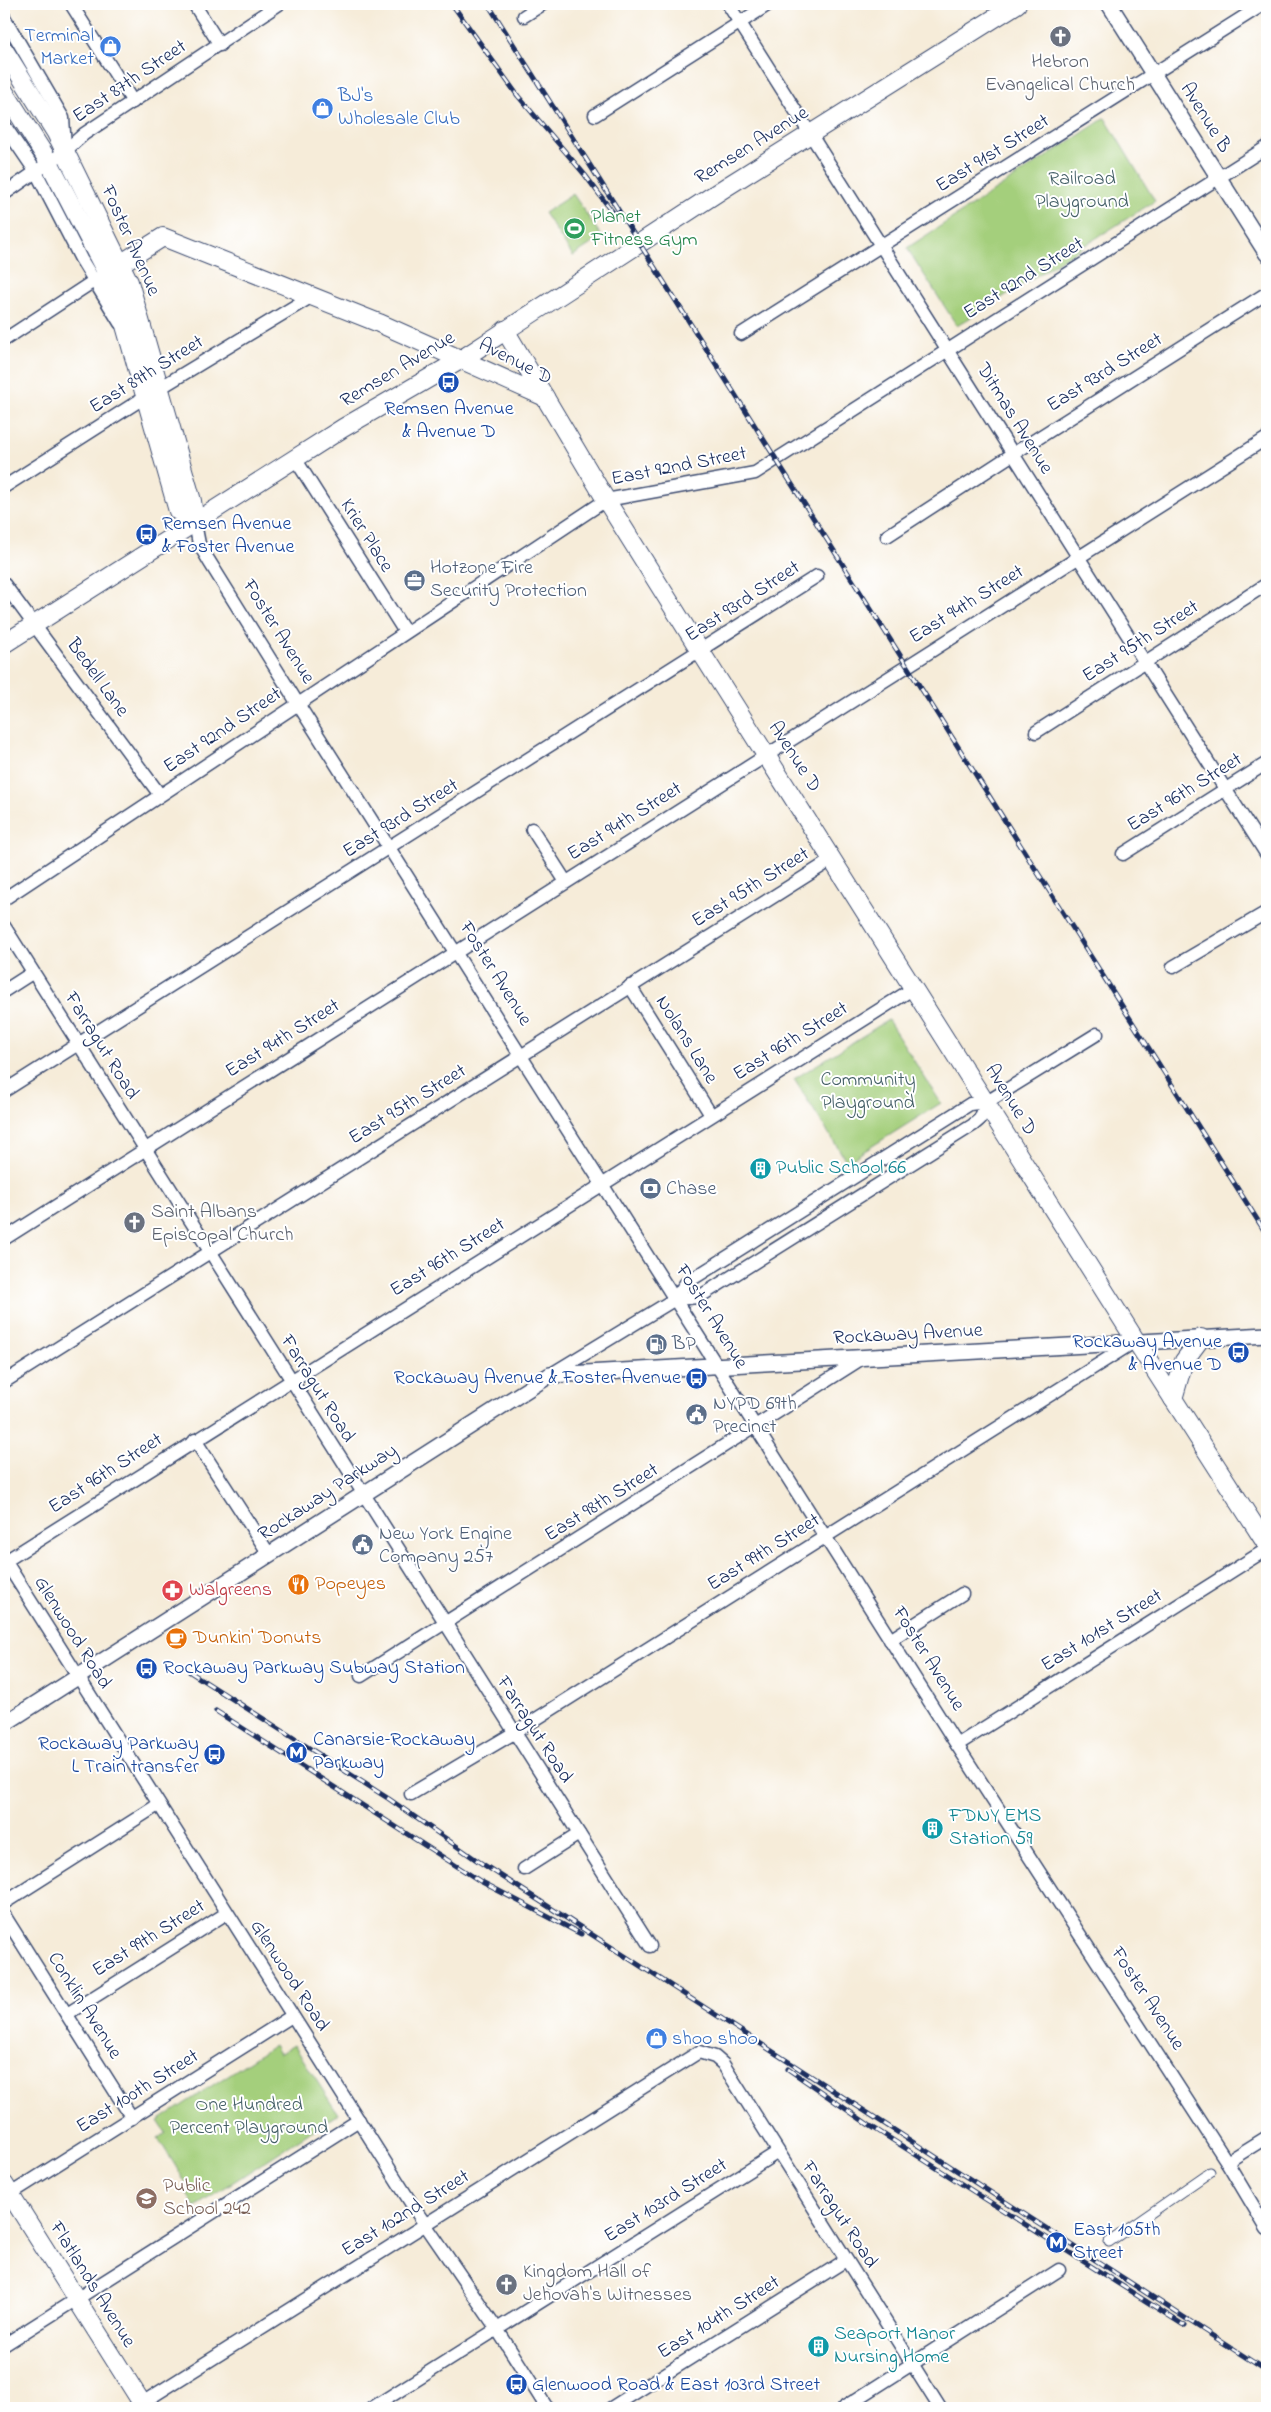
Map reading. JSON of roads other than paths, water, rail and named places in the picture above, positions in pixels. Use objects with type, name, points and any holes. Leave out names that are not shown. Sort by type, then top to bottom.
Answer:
[{"type":"main road","name":"Remsen Avenue","points":[[4,644],[296,460],[343,428],[462,358],[810,134],[1017,4]]},
{"type":"main road","name":"Foster Avenue","points":[[4,50],[56,133],[107,272],[129,282],[161,388],[192,502],[195,523]]},
{"type":"main road","name":"Foster Avenue","points":[[4,91],[43,167],[114,286],[178,511],[195,523]]},
{"type":"main road","name":"Avenue D","points":[[107,272],[163,237],[462,358],[545,397],[606,500],[1267,1547]]},
{"type":"main road","points":[[505,330],[545,397]]},
{"type":"main road","points":[[1172,1399],[1184,1361],[1201,1338]]},
{"type":"main road","name":"Flatlands Avenue","points":[[6,2192],[76,2299],[140,2407]]},
{"type":"street","points":[[71,4],[133,102]]},
{"type":"street","points":[[194,4],[220,45]]},
{"type":"street","name":"East 87th Street","points":[[4,194],[64,152],[84,134],[279,4]]},
{"type":"street","points":[[524,16],[543,4]]},
{"type":"street","name":"Ditmas Avenue","points":[[728,4],[1267,855]]},
{"type":"street","points":[[595,115],[769,4]]},
{"type":"street","name":"Avenue B","points":[[1109,4],[1267,254]]},
{"type":"street","name":"East 91st Street","points":[[741,334],[1264,4]]},
{"type":"street","points":[[4,17],[64,118],[64,152]]},
{"type":"street","points":[[4,125],[43,167]]},
{"type":"street","name":"East 92nd Street","points":[[4,900],[606,500],[755,474],[947,349],[1267,148]]},
{"type":"street","points":[[4,340],[107,272]]},
{"type":"street","name":"East 93rd Street","points":[[887,536],[1267,293]]},
{"type":"street","name":"East 89th Street","points":[[4,487],[145,397],[312,296]]},
{"type":"street","name":"East 94th Street","points":[[4,1238],[1267,438]]},
{"type":"street","name":"Krier Place","points":[[296,460],[405,632]]},
{"type":"street","name":"Foster Avenue","points":[[195,523],[204,553],[298,704],[890,1640],[1227,2162],[1267,2229]]},
{"type":"street","name":"East 93rd Street","points":[[4,1092],[817,576]]},
{"type":"street","name":"Bedell Lane","points":[[4,584],[160,795]]},
{"type":"street","name":"East 95th Street","points":[[1036,732],[1267,584]]},
{"type":"street","name":"East 96th Street","points":[[1123,854],[1267,763]]},
{"type":"street","points":[[532,830],[566,882]]},
{"type":"street","name":"East 95th Street","points":[[4,1382],[833,859]]},
{"type":"street","points":[[1173,967],[1267,912]]},
{"type":"street","name":"Farragut Road","points":[[4,926],[362,1495],[650,1946]]},
{"type":"street","points":[[4,991],[32,973]]},
{"type":"street","name":"Nolans Lane","points":[[630,986],[711,1115]]},
{"type":"street","name":"East 96th Street","points":[[4,1561],[914,988]]},
{"type":"street","name":"Rockaway Parkway","points":[[4,1724],[550,1375],[675,1299],[686,1283],[702,1272],[970,1104],[987,1102],[1097,1034]]},
{"type":"street","name":"Rockaway Parkway","points":[[675,1299],[699,1297],[974,1125],[980,1119],[987,1102]]},
{"type":"street","name":"Rockaway Avenue","points":[[550,1375],[1267,1335]]},
{"type":"street","name":"East 99th Street","points":[[412,1794],[514,1733],[1136,1341]]},
{"type":"street","name":"East 98th Street","points":[[361,1676],[862,1358]]},
{"type":"street","points":[[195,1440],[269,1554]]},
{"type":"street","name":"East 101st Street","points":[[957,1745],[1267,1547]]},
{"type":"street","name":"Glenwood Road","points":[[4,1561],[358,2120],[425,2224],[498,2329],[547,2408]]},
{"type":"street","points":[[890,1640],[962,1594]]},
{"type":"street","points":[[4,1903],[158,1805]]},
{"type":"street","points":[[524,1869],[579,1834]]},
{"type":"street","name":"East 99th Street","points":[[67,2014],[226,1913]]},
{"type":"street","name":"Conklin Avenue","points":[[4,1915],[132,2118]]},
{"type":"street","name":"East 100th Street","points":[[6,2192],[132,2118],[292,2016]]},
{"type":"street","name":"Farragut Road","points":[[699,2052],[715,2057],[723,2064],[940,2408]]},
{"type":"street","name":"East 102nd Street","points":[[140,2407],[425,2224],[699,2052]]},
{"type":"street","points":[[4,2345],[358,2120]]},
{"type":"street","points":[[1227,2162],[1267,2137]]},
{"type":"street","name":"East 103rd Street","points":[[372,2408],[778,2152]]},
{"type":"street","points":[[1110,2242],[1210,2172]]},
{"type":"street","name":"East 104th Street","points":[[611,2408],[846,2260]]},
{"type":"street","points":[[843,2408],[1059,2270]]},
{"type":"railway","points":[[452,4],[518,96],[585,175],[614,214]]},
{"type":"railway","points":[[488,4],[1267,1235]]},
{"type":"railway","points":[[190,1672],[389,1799],[478,1861],[1267,2371]]},
{"type":"railway","points":[[216,1711],[480,1881],[581,1934]]},
{"type":"railway","points":[[788,2069],[869,2125],[1185,2326]]},
{"type":"place","name":"Hebron Evangelical Church","points":[[1060,36]]},
{"type":"place","name":"Terminal Market","points":[[110,47]]},
{"type":"place","name":"BJ's Wholesale Club","points":[[322,108]]},
{"type":"place","name":"Planet Fitness Gym","points":[[575,228]]},
{"type":"place","name":"Remsen Avenue & Avenue D","points":[[449,383]]},
{"type":"place","name":"Remsen Avenue & Foster Avenue","points":[[146,535]]},
{"type":"place","name":"Hotzone Fire Security Protection","points":[[414,580]]},
{"type":"place","name":"Public School 66","points":[[760,1168]]},
{"type":"place","name":"Chase","points":[[650,1189]]},
{"type":"place","name":"Saint Albans Episcopal Church","points":[[135,1223]]},
{"type":"place","name":"BP","points":[[656,1344]]},
{"type":"place","name":"Rockaway Avenue & Avenue D","points":[[1238,1353]]},
{"type":"place","name":"Rockaway Avenue & Foster Avenue","points":[[697,1378]]},
{"type":"place","name":"NYPD 69th Precinct","points":[[697,1415]]},
{"type":"place","name":"New York Engine Company 257","points":[[363,1545]]},
{"type":"place","name":"Popeyes","points":[[299,1584]]},
{"type":"place","name":"Walgreens","points":[[173,1590]]},
{"type":"place","name":"Dunkin' Donuts","points":[[177,1638]]},
{"type":"place","name":"Rockaway Parkway Subway Station","points":[[147,1668]]},
{"type":"place","name":"Canarsie–Rockaway Parkway","points":[[297,1752]]},
{"type":"place","name":"Rockaway Parkway L Train transfer","points":[[215,1755]]},
{"type":"place","name":"FDNY EMS Station 59","points":[[933,1828]]},
{"type":"place","name":"shoo shoo","points":[[656,2039]]},
{"type":"place","name":"Public School 242","points":[[147,2198]]},
{"type":"place","name":"East 105th Street","points":[[1057,2242]]},
{"type":"place","name":"Kingdom Hall of Jehovah's Witnesses","points":[[507,2284]]},
{"type":"place","name":"Seaport Manor Nursing Home","points":[[818,2346]]},
{"type":"place","name":"Glenwood Road & East 103rd Street","points":[[516,2385]]},
{"type":"park label","name":"Railroad Playground","points":[[1082,190]]},
{"type":"park label","name":"Community Playground","points":[[868,1092]]},
{"type":"park label","name":"One Hundred Percent Playground","points":[[249,2116]]}]
